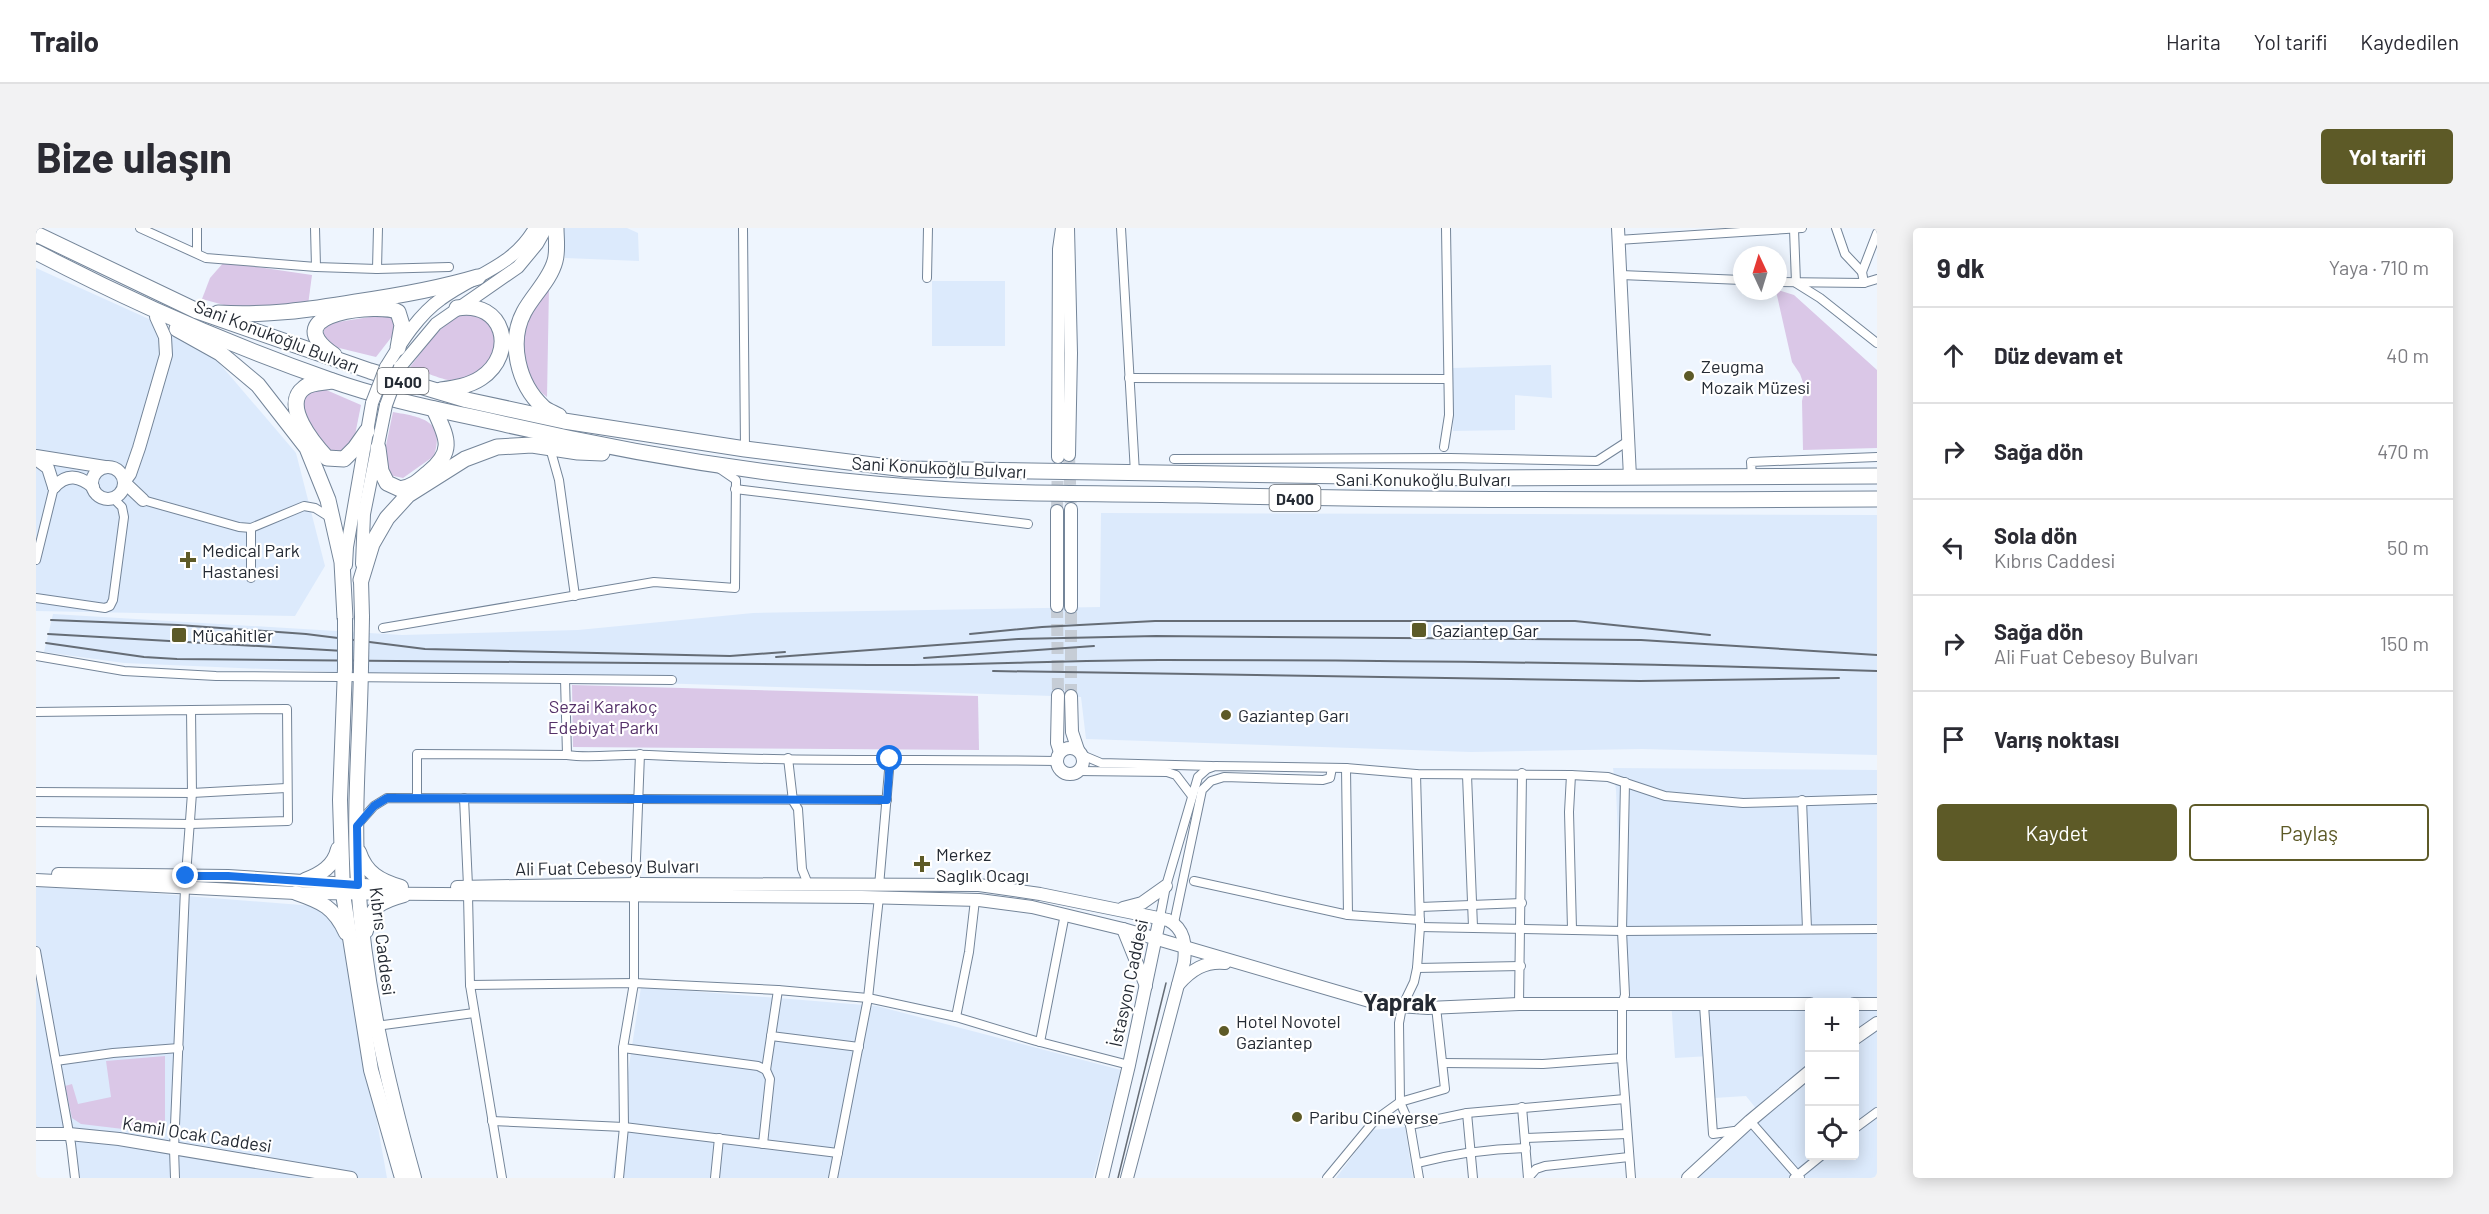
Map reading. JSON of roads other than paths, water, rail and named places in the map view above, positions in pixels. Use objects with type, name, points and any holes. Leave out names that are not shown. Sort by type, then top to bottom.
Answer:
[{"type":"highway","points":[[556,228],[556,259],[550,274],[523,314],[516,353],[520,371],[543,406],[566,421]]},
{"type":"highway","name":"Sani Konukoğlu Bulvarı","points":[[36,234],[197,311],[347,364],[437,391],[566,421],[745,449],[905,469],[1478,478],[1877,477]]},
{"type":"highway","name":"Sani Konukoğlu Bulvarı","points":[[36,252],[140,303],[217,337],[333,381],[434,409],[641,454],[803,478],[928,489],[1298,498],[1877,499]]},
{"type":"highway","points":[[197,311],[252,315],[308,310],[435,290],[478,278]]},
{"type":"highway","points":[[140,303],[156,317],[220,353],[258,385],[307,448],[328,500],[342,562],[345,618]]},
{"type":"highway","points":[[437,391],[475,381],[493,368],[500,355],[502,333],[493,317],[479,308],[468,306],[457,308]]},
{"type":"highway","points":[[347,364],[319,344],[315,329],[321,320],[335,314],[372,309],[398,312],[402,325],[398,348]]},
{"type":"highway","points":[[333,381],[311,384],[303,388],[297,396],[295,404],[297,413],[315,445],[327,458],[344,459],[356,448],[367,431]]},
{"type":"highway","points":[[378,448],[381,471],[387,483],[400,489],[416,484],[441,463],[447,449],[446,435],[434,409]]},
{"type":"highway","points":[[361,580],[372,544],[387,518],[408,495],[465,459],[497,447],[532,445],[578,452],[641,454]]},
{"type":"main road","name":"Kıbrıs Caddesi","points":[[361,580],[356,843],[358,945],[384,1065],[414,1178]]},
{"type":"main road","points":[[345,618],[340,841],[342,889],[358,945],[371,1070],[402,1178]]},
{"type":"main road","points":[[305,880],[318,875],[332,863],[337,856],[340,841]]},
{"type":"main road","points":[[356,843],[368,870],[376,878],[402,891]]},
{"type":"main road","points":[[358,945],[375,906],[402,891]]},
{"type":"main road","points":[[296,893],[329,907],[358,945]]},
{"type":"street","points":[[140,228],[206,258],[316,267],[377,269],[449,267]]},
{"type":"street","points":[[197,228],[197,253]]},
{"type":"street","points":[[315,228],[316,267]]},
{"type":"street","points":[[377,269],[378,228]]},
{"type":"street","points":[[345,618],[347,547],[372,403],[386,366],[426,313],[441,299],[515,255],[527,242],[535,228]]},
{"type":"street","points":[[361,580],[364,514],[386,405],[400,367],[436,324],[518,267],[546,228]]},
{"type":"street","points":[[743,228],[745,449]]},
{"type":"street","points":[[927,278],[928,228]]},
{"type":"street","points":[[1062,228],[1059,249],[1063,456],[1071,353],[1068,228]]},
{"type":"street","points":[[1121,228],[1135,472]]},
{"type":"street","points":[[1444,447],[1449,415],[1446,228]]},
{"type":"street","points":[[1630,477],[1618,234],[1802,228]]},
{"type":"street","points":[[1836,228],[1845,254],[1862,272]]},
{"type":"street","points":[[1794,229],[1796,283]]},
{"type":"street","points":[[1864,283],[1862,272],[1877,231]]},
{"type":"street","points":[[1621,274],[1733,280]]},
{"type":"street","points":[[1787,282],[1864,283],[1877,279]]},
{"type":"street","points":[[1796,283],[1820,298],[1877,343]]},
{"type":"street","points":[[114,498],[122,492],[124,482],[130,474],[166,355],[165,337],[156,317]]},
{"type":"street","points":[[1129,378],[1448,379]]},
{"type":"street","points":[[1174,459],[1597,460],[1628,441]]},
{"type":"street","points":[[93,487],[96,472],[122,465],[139,448]]},
{"type":"street","points":[[550,448],[558,480],[575,596]]},
{"type":"street","points":[[1752,477],[1751,462],[1877,457]]},
{"type":"street","points":[[36,458],[108,468],[120,472],[124,482],[142,500]]},
{"type":"street","points":[[36,458],[48,468],[54,487]]},
{"type":"street","points":[[383,628],[654,582],[735,588],[736,480],[715,465]]},
{"type":"street","points":[[36,560],[54,487],[59,481],[75,477],[83,479],[103,498],[142,500],[220,523],[251,528],[304,506],[315,508],[331,518]]},
{"type":"street","points":[[735,489],[1028,524]]},
{"type":"street","points":[[36,598],[105,608],[110,606],[113,600],[124,517],[122,507],[114,498]]},
{"type":"street","points":[[1071,509],[1071,607]]},
{"type":"street","points":[[1057,511],[1058,606]]},
{"type":"street","points":[[251,528],[251,578]]},
{"type":"street","points":[[36,656],[124,671],[216,676],[361,671],[672,681]]},
{"type":"street","points":[[565,679],[567,755]]},
{"type":"street","points":[[1058,695],[1058,757],[1059,768],[1065,773],[1078,771],[1167,772],[1176,775],[1192,796]]},
{"type":"street","points":[[1071,696],[1072,732],[1083,764],[1078,771]]},
{"type":"street","points":[[36,711],[287,709],[288,821],[190,824],[36,822]]},
{"type":"street","points":[[175,1178],[174,1149],[192,793],[191,710]]},
{"type":"street","points":[[417,798],[417,754],[583,757],[640,754],[706,758],[890,759],[1058,757],[1067,747],[1101,763],[1346,768],[1416,774],[1608,777],[1665,796],[1743,803],[1877,799]]},
{"type":"street","points":[[619,1178],[624,1127],[623,1048],[634,983],[637,798],[640,754]]},
{"type":"street","points":[[788,758],[793,801],[798,809],[802,869],[808,884]]},
{"type":"street","points":[[833,1178],[868,998],[890,759]]},
{"type":"street","name":"İstasyon Caddesi","points":[[1102,1178],[1129,1065],[1166,886],[1198,777],[1207,769],[1215,766]]},
{"type":"street","points":[[1174,923],[1202,790],[1211,781],[1224,777],[1323,780],[1330,778],[1332,768]]},
{"type":"street","points":[[1346,768],[1348,915]]},
{"type":"street","points":[[1416,774],[1420,907],[1417,968],[1414,982],[1402,1007],[1399,1023],[1400,1102],[1410,1125],[1419,1178]]},
{"type":"street","points":[[1519,1004],[1522,774]]},
{"type":"street","points":[[1467,775],[1473,927]]},
{"type":"street","points":[[1571,775],[1569,812],[1572,929]]},
{"type":"street","points":[[1625,782],[1622,931],[1625,995],[1622,1004],[1622,1058],[1630,1178]]},
{"type":"street","points":[[36,792],[192,793],[286,788]]},
{"type":"street","points":[[357,826],[374,806],[387,798],[887,800]]},
{"type":"street","points":[[464,798],[470,986],[502,1178]]},
{"type":"street","points":[[1802,800],[1807,929]]},
{"type":"street","points":[[36,873],[296,893],[342,889],[879,892],[975,900],[1032,907],[1065,914],[1155,938],[1366,1001],[1402,1007],[1519,1004],[1805,1004]]},
{"type":"street","points":[[36,880],[186,883],[228,876],[305,880],[342,889]]},
{"type":"street","points":[[1194,881],[1348,915],[1420,924],[1622,931],[1877,929]]},
{"type":"street","name":"Ali Fuat Cebesoy Bulvarı","points":[[635,890],[808,884],[879,892],[979,885],[1120,909],[1160,917],[1174,923]]},
{"type":"street","points":[[1120,909],[1154,897],[1166,886]]},
{"type":"street","points":[[956,1017],[969,952],[975,900]]},
{"type":"street","points":[[1420,907],[1522,903]]},
{"type":"street","points":[[1040,1042],[1065,914]]},
{"type":"street","name":"İstasyon Caddesi","points":[[1174,923],[1182,934],[1185,947]]},
{"type":"street","points":[[1123,929],[1146,987]]},
{"type":"street","points":[[1128,1178],[1185,947]]},
{"type":"street","points":[[36,951],[39,981],[56,1061],[75,1178]]},
{"type":"street","points":[[1176,988],[1186,977],[1205,964],[1235,963]]},
{"type":"street","points":[[1417,968],[1521,966]]},
{"type":"street","points":[[470,986],[634,983],[778,990],[868,998],[956,1017],[1129,1065]]},
{"type":"street","points":[[763,1143],[770,1079],[766,1070],[778,990]]},
{"type":"street","points":[[1859,1004],[1877,1004]]},
{"type":"street","points":[[1704,1005],[1713,1134],[1734,1131],[1738,1134]]},
{"type":"street","points":[[1327,1178],[1375,1120],[1400,1102],[1445,1089],[1436,1007]]},
{"type":"street","points":[[376,1026],[474,1013]]},
{"type":"street","points":[[1859,1036],[1877,1023]]},
{"type":"street","points":[[771,1036],[859,1047]]},
{"type":"street","points":[[56,1061],[179,1047]]},
{"type":"street","points":[[623,1048],[758,1066],[766,1070]]},
{"type":"street","points":[[1443,1063],[1543,1064],[1622,1058]]},
{"type":"street","points":[[1688,1178],[1805,1074]]},
{"type":"street","points":[[1410,1125],[1467,1113],[1625,1099]]},
{"type":"street","points":[[1522,1107],[1528,1178]]},
{"type":"street","points":[[1859,1126],[1877,1112]]},
{"type":"street","points":[[1467,1113],[1473,1178]]},
{"type":"street","points":[[492,1120],[624,1127],[838,1153]]},
{"type":"street","points":[[1750,1121],[1797,1177],[1816,1160]]},
{"type":"street","name":"Kamil Ocak Caddesi","points":[[36,1134],[69,1134],[119,1139],[351,1178]]},
{"type":"street","points":[[1526,1138],[1627,1134]]},
{"type":"street","points":[[715,1178],[719,1138]]},
{"type":"street","points":[[1418,1163],[1469,1154],[1526,1148]]},
{"type":"street","points":[[1528,1178],[1536,1169],[1545,1166],[1629,1156]]},
{"type":"tunnel","points":[[1069,455],[1071,509]]},
{"type":"tunnel","points":[[1057,511],[1058,457]]},
{"type":"tunnel","points":[[1057,606],[1058,695]]},
{"type":"tunnel","points":[[1071,607],[1071,696]]},
{"type":"tram line","points":[[1118,1178],[1166,983]]},
{"type":"railway","points":[[51,620],[178,625],[306,634],[425,649],[730,656],[785,652]]},
{"type":"railway","points":[[970,634],[1042,627],[1155,621],[1575,621],[1710,635]]},
{"type":"railway","points":[[48,634],[344,651]]},
{"type":"railway","points":[[776,657],[1018,639],[1156,636],[1641,640],[1877,655]]},
{"type":"railway","points":[[46,643],[144,657],[177,659],[905,665],[1124,660],[1339,661],[1608,664],[1877,671]]},
{"type":"railway","points":[[924,658],[1094,646]]},
{"type":"railway","points":[[993,671],[1640,681],[1839,678]]},
{"type":"place","name":"Zeugma Mozaik Müzesi","points":[[1689,376]]},
{"type":"place","name":"Medical Park Hastanesi","points":[[188,560]]},
{"type":"place","name":"Gaziantep Gar","points":[[1419,630]]},
{"type":"place","name":"Mücahitler","points":[[179,635]]},
{"type":"place","name":"Gaziantep Garı","points":[[1226,715]]},
{"type":"place","name":"Merkez Saglık Ocagı","points":[[922,864]]},
{"type":"place","name":"Hotel Novotel Gaziantep","points":[[1224,1031]]},
{"type":"place","name":"Paribu Cineverse","points":[[1297,1117]]},
{"type":"district","name":"Yaprak","points":[[1400,1001]]},
{"type":"park label","name":"Sezai Karakoç Edebiyat Parkı","points":[[603,716]]}]
